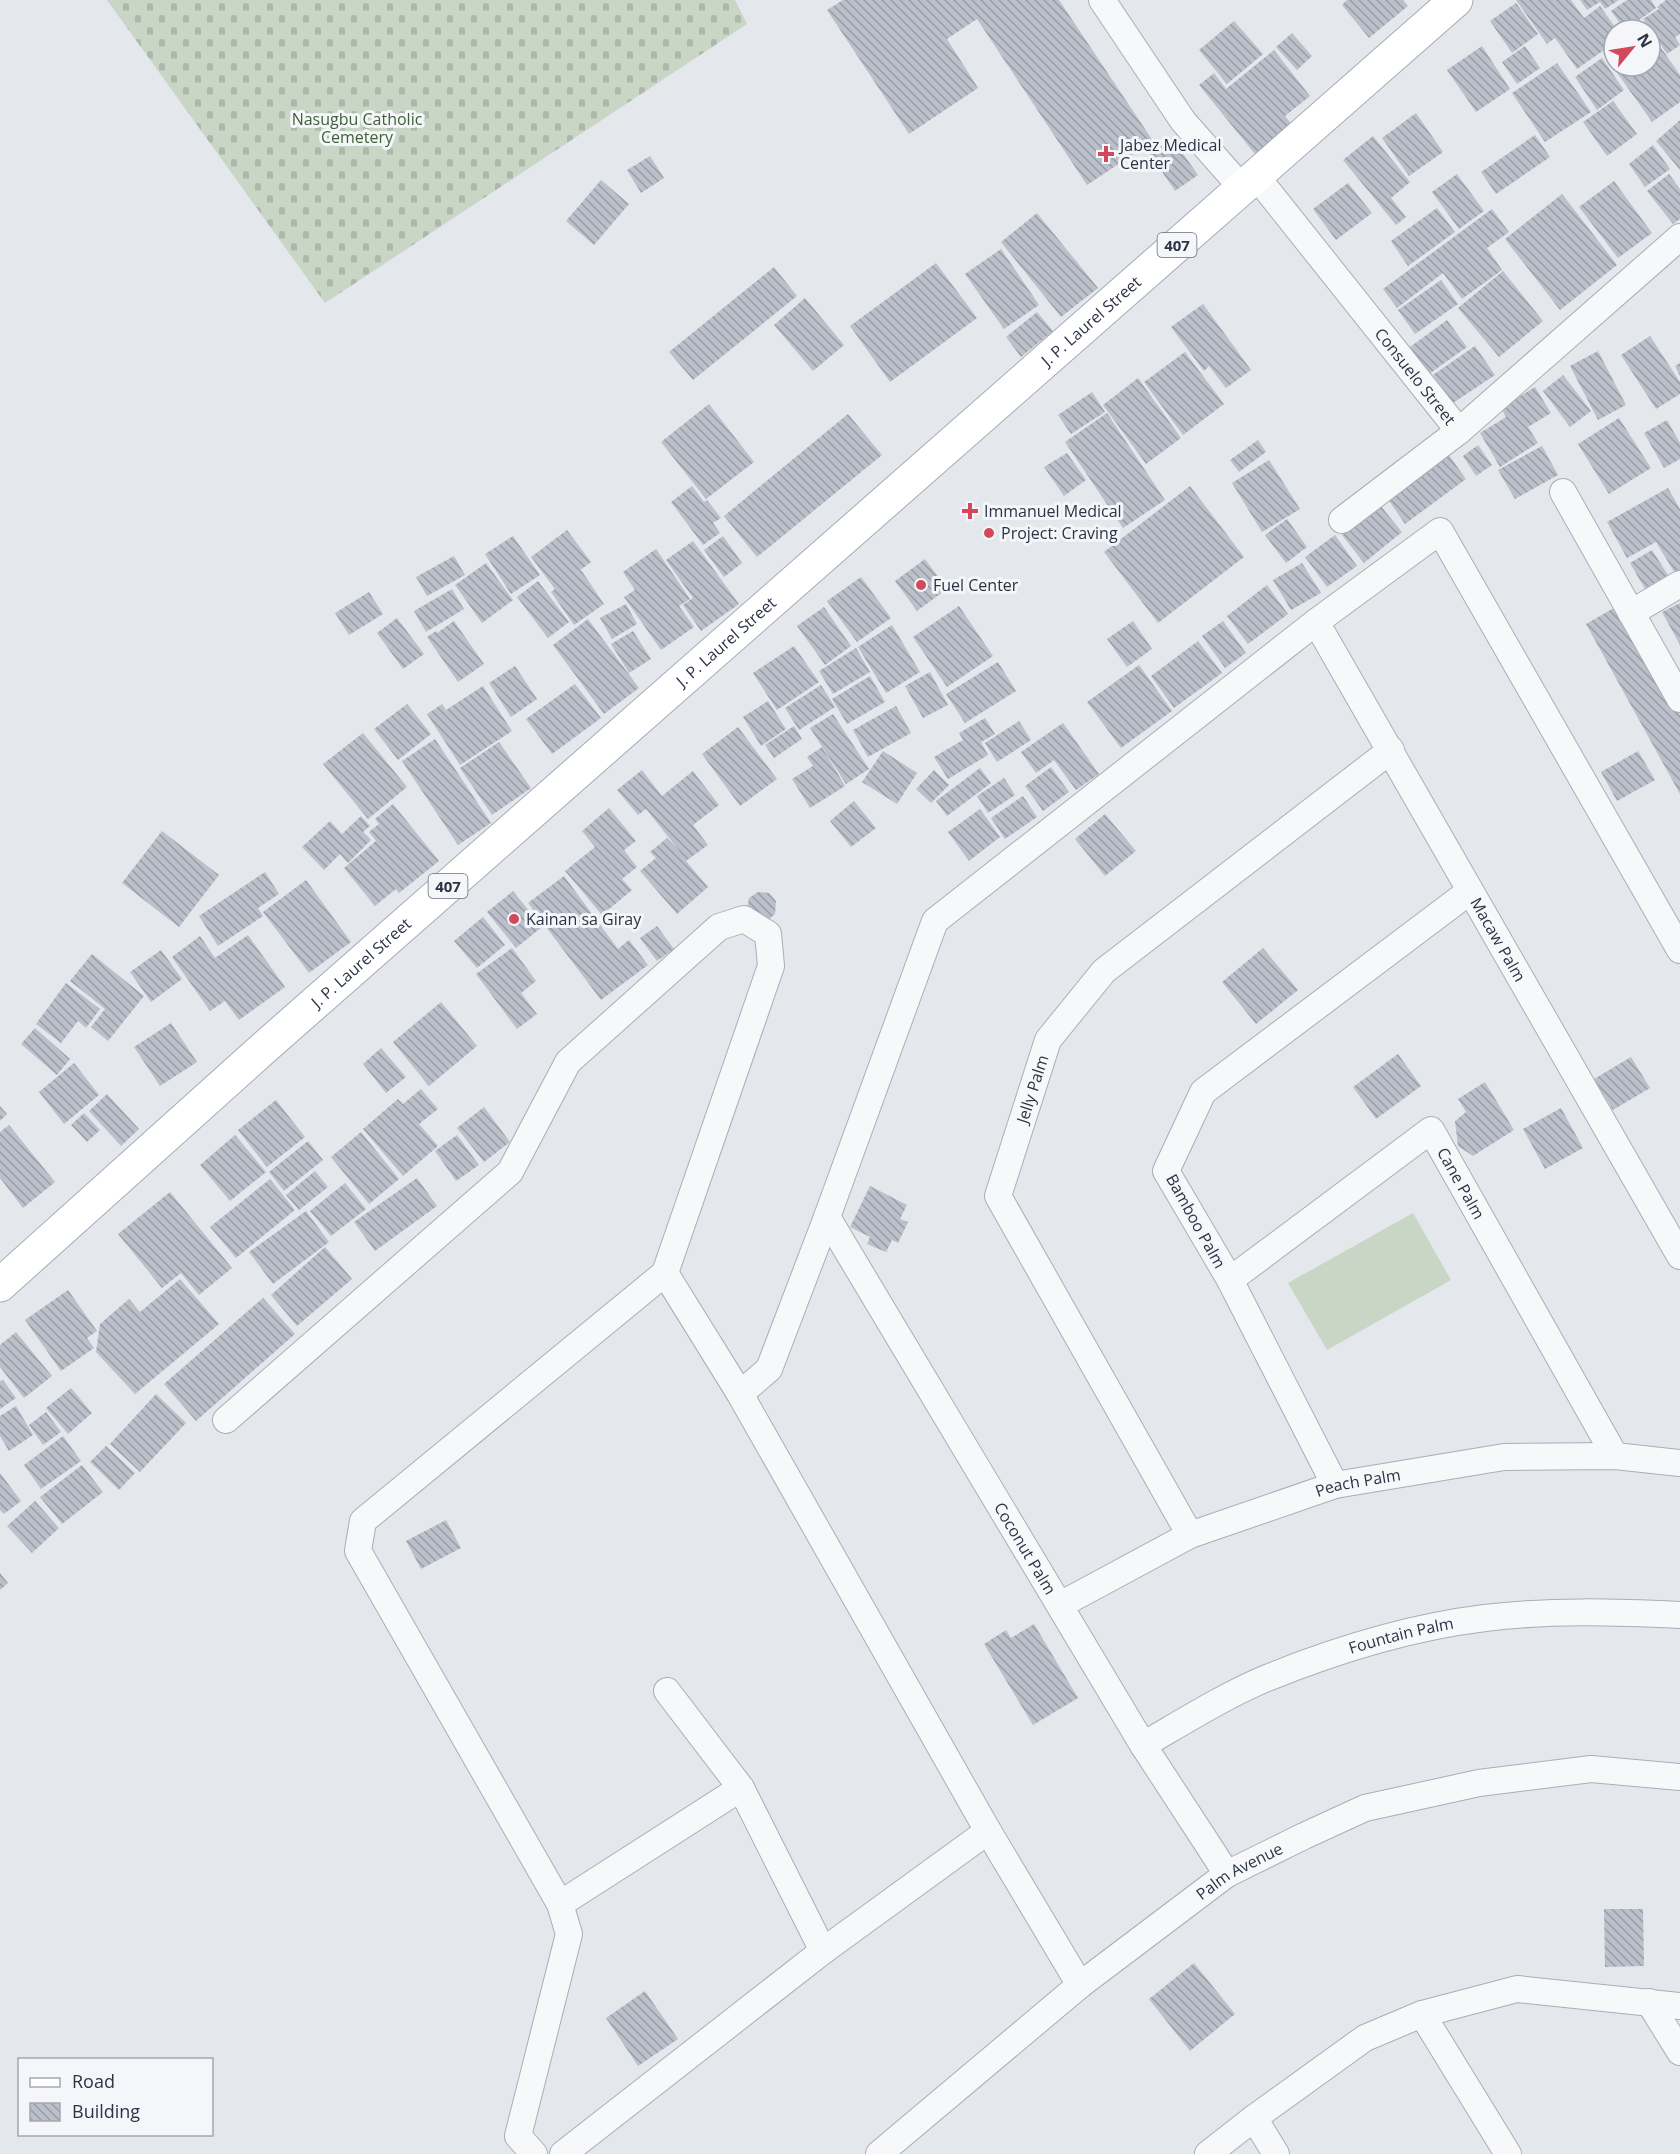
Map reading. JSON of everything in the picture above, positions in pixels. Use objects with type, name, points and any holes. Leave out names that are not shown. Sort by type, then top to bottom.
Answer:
[{"type":"main road","name":"J. P. Laurel Street","points":[[0,1285],[266,1046],[1456,0]]},
{"type":"street","name":"Consuelo Street","points":[[1102,0],[1183,121],[1249,182],[1459,431],[1680,237]]},
{"type":"street","points":[[1342,520],[1459,431]]},
{"type":"street","points":[[1563,492],[1680,699]]},
{"type":"street","points":[[740,1394],[769,1369],[935,921],[1316,622],[1440,531],[1680,950]]},
{"type":"street","points":[[1631,613],[1680,584]]},
{"type":"street","name":"Macaw Palm","points":[[1316,622],[1680,1256]]},
{"type":"street","name":"Jelly Palm","points":[[1190,1535],[998,1196],[1048,1040],[1104,971],[1391,750]]},
{"type":"street","name":"Bamboo Palm","points":[[1335,1485],[1230,1280],[1166,1171],[1203,1092],[1470,891]]},
{"type":"street","points":[[226,1420],[510,1172],[568,1062],[719,927],[744,919],[768,934],[771,966],[665,1273],[363,1521],[358,1551],[560,1904],[569,1934],[518,2136],[534,2154]]},
{"type":"street","name":"Cane Palm","points":[[1230,1280],[1431,1130],[1615,1456]]},
{"type":"street","name":"Coconut Palm","points":[[827,1217],[1143,1745],[1227,1874]]},
{"type":"street","points":[[665,1273],[740,1394],[988,1831],[1080,1986]]},
{"type":"street","name":"Peach Palm","points":[[1060,1605],[1190,1535],[1335,1485],[1504,1457],[1615,1456],[1680,1463]]},
{"type":"street","name":"Fountain Palm","points":[[1143,1745],[1208,1707],[1266,1678],[1337,1653],[1419,1629],[1486,1618],[1596,1611],[1680,1615]]},
{"type":"street","points":[[667,1691],[741,1788],[823,1951]]},
{"type":"street","name":"Palm Avenue","points":[[879,2154],[1080,1986],[1227,1874],[1304,1836],[1365,1808],[1479,1783],[1591,1769],[1680,1777]]},
{"type":"street","points":[[560,1904],[741,1788]]},
{"type":"street","points":[[563,2154],[823,1951],[988,1831]]},
{"type":"street","points":[[1208,2154],[1365,2038],[1422,2014],[1517,1989],[1680,2006]]},
{"type":"street","points":[[1649,2002],[1680,2052]]},
{"type":"street","points":[[1422,2014],[1508,2154]]},
{"type":"street","points":[[1254,2118],[1276,2154]]},
{"type":"green space","name":"Nasugbu Catholic Cemetery","points":[[107,0],[735,0],[747,24],[325,303]]},
{"type":"green space","points":[[1413,1213],[1451,1280],[1327,1350],[1288,1283]]},
{"type":"building","points":[[843,0],[1059,0],[1153,141],[1087,185],[977,19],[947,39],[978,88],[909,134],[827,10]]},
{"type":"building","points":[[1347,0],[1403,0],[1408,6],[1369,38],[1342,5]]},
{"type":"building","points":[[1516,0],[1571,0],[1584,18],[1600,6],[1608,18],[1602,18],[1602,51],[1577,69],[1555,38],[1547,44]]},
{"type":"building","points":[[1580,0],[1619,0],[1605,9],[1600,2],[1587,10]]},
{"type":"building","points":[[1627,0],[1651,0],[1656,8],[1642,18],[1616,18],[1611,11]]},
{"type":"building","points":[[1666,0],[1680,0],[1680,34],[1675,37],[1680,45],[1667,54],[1662,47],[1662,18],[1645,18],[1659,9],[1657,7]]},
{"type":"building","points":[[1516,3],[1538,34],[1512,53],[1490,21]]},
{"type":"building","points":[[1234,21],[1263,54],[1227,84],[1199,50]]},
{"type":"building","points":[[1292,33],[1312,56],[1297,70],[1276,47]]},
{"type":"building","points":[[1482,46],[1510,89],[1476,112],[1447,70]]},
{"type":"building","points":[[1525,46],[1540,68],[1517,84],[1502,62]]},
{"type":"building","points":[[1662,49],[1680,75],[1680,102],[1652,122],[1621,78],[1662,78]]},
{"type":"building","points":[[1274,50],[1310,96],[1285,116],[1292,125],[1255,154],[1199,85],[1214,73],[1226,89]]},
{"type":"building","points":[[1602,58],[1602,78],[1616,78],[1624,90],[1597,110],[1575,77]]},
{"type":"building","points":[[1557,63],[1591,112],[1545,142],[1512,93]]},
{"type":"building","points":[[1613,101],[1637,134],[1607,156],[1583,122]]},
{"type":"building","points":[[1416,113],[1443,152],[1409,176],[1382,138]]},
{"type":"building","points":[[1680,120],[1680,170],[1656,141]]},
{"type":"building","points":[[1535,135],[1550,157],[1496,194],[1481,172]]},
{"type":"building","points":[[1373,136],[1410,182],[1391,198],[1406,217],[1396,225],[1343,160]]},
{"type":"building","points":[[1172,138],[1198,175],[1175,191],[1150,154]]},
{"type":"building","points":[[1653,145],[1670,169],[1645,187],[1629,164]]},
{"type":"building","points":[[650,156],[664,178],[641,193],[627,170]]},
{"type":"building","points":[[1457,174],[1484,211],[1459,229],[1432,192]]},
{"type":"building","points":[[1669,174],[1680,189],[1680,219],[1673,224],[1647,191]]},
{"type":"building","points":[[601,180],[629,204],[594,245],[566,221]]},
{"type":"building","points":[[1614,181],[1652,233],[1618,258],[1579,207]]},
{"type":"building","points":[[1348,183],[1372,213],[1336,240],[1313,209]]},
{"type":"building","points":[[1562,194],[1617,265],[1560,310],[1505,239]]},
{"type":"building","points":[[1437,208],[1455,232],[1408,266],[1391,241]]},
{"type":"building","points":[[1492,209],[1509,232],[1487,248],[1502,270],[1462,299],[1443,273],[1397,308],[1383,289]]},
{"type":"building","points":[[1037,213],[1098,288],[1061,317],[1001,242]]},
{"type":"building","points":[[1001,249],[1039,305],[1004,329],[965,274]]},
{"type":"building","points":[[936,263],[977,318],[890,382],[850,326]]},
{"type":"building","points":[[774,267],[797,296],[693,380],[669,352]]},
{"type":"building","points":[[1503,271],[1543,321],[1499,357],[1458,308]]},
{"type":"building","points":[[1441,280],[1458,304],[1415,334],[1398,310]]},
{"type":"building","points":[[805,298],[844,345],[813,371],[774,325]]},
{"type":"building","points":[[1203,304],[1251,370],[1226,388],[1209,366],[1204,371],[1171,327]]},
{"type":"building","points":[[1037,312],[1053,331],[1021,357],[1006,337]]},
{"type":"building","points":[[1447,320],[1467,347],[1429,374],[1410,347]]},
{"type":"building","points":[[1650,336],[1680,382],[1680,394],[1656,409],[1621,355]]},
{"type":"building","points":[[1475,346],[1495,375],[1453,403],[1433,375]]},
{"type":"building","points":[[1598,351],[1626,405],[1598,420],[1570,366]]},
{"type":"building","points":[[1185,352],[1224,404],[1183,435],[1144,382]]},
{"type":"building","points":[[1680,363],[1680,376],[1675,366]]},
{"type":"building","points":[[1563,375],[1591,411],[1570,427],[1543,391]]},
{"type":"building","points":[[1138,378],[1181,438],[1146,464],[1103,405]]},
{"type":"building","points":[[1535,387],[1551,413],[1528,427],[1538,443],[1500,467],[1480,433],[1506,417],[1501,408]]},
{"type":"building","points":[[1092,392],[1105,412],[1071,434],[1058,415]]},
{"type":"building","points":[[709,404],[754,462],[706,499],[661,442]]},
{"type":"building","points":[[1107,413],[1165,500],[1123,528],[1065,442]]},
{"type":"building","points":[[848,414],[882,455],[757,557],[724,516]]},
{"type":"building","points":[[1619,418],[1651,468],[1609,494],[1578,444]]},
{"type":"building","points":[[1667,420],[1680,443],[1680,459],[1664,468],[1644,433]]},
{"type":"building","points":[[1258,440],[1266,452],[1239,472],[1230,460]]},
{"type":"building","points":[[1478,445],[1492,465],[1476,476],[1463,456]]},
{"type":"building","points":[[1542,446],[1558,475],[1515,499],[1498,470]]},
{"type":"building","points":[[1446,451],[1466,479],[1405,524],[1385,495]]},
{"type":"building","points":[[1067,453],[1086,480],[1064,496],[1044,467]]},
{"type":"building","points":[[1269,460],[1300,509],[1262,532],[1232,483]]},
{"type":"building","points":[[692,486],[704,502],[707,500],[721,518],[713,523],[720,533],[703,545],[671,502]]},
{"type":"building","points":[[1190,486],[1244,557],[1158,623],[1104,552]]},
{"type":"building","points":[[1668,488],[1680,509],[1680,572],[1676,575],[1656,542],[1627,558],[1607,522]]},
{"type":"building","points":[[1380,505],[1402,532],[1364,563],[1342,535]]},
{"type":"building","points":[[1287,519],[1307,547],[1286,563],[1265,535]]},
{"type":"building","points":[[567,530],[591,562],[575,574],[581,570],[604,604],[574,625],[551,592],[555,589],[531,557]]},
{"type":"building","points":[[1335,535],[1357,566],[1327,587],[1305,557]]},
{"type":"building","points":[[513,536],[540,575],[511,594],[485,554]]},
{"type":"building","points":[[723,536],[742,563],[724,577],[704,550]]},
{"type":"building","points":[[693,541],[739,604],[701,631],[683,605],[693,598],[666,560]]},
{"type":"building","points":[[656,549],[690,599],[679,606],[694,627],[661,650],[624,597],[635,590],[623,572]]},
{"type":"building","points":[[1652,550],[1668,575],[1645,589],[1630,563]]},
{"type":"building","points":[[454,556],[465,575],[427,596],[416,577]]},
{"type":"building","name":"Fuel Center","points":[[925,559],[947,589],[917,611],[895,581]]},
{"type":"building","points":[[486,563],[513,600],[482,623],[455,585]]},
{"type":"building","points":[[1302,563],[1321,593],[1291,610],[1273,580]]},
{"type":"building","points":[[861,577],[891,618],[857,642],[827,601]]},
{"type":"building","points":[[538,581],[569,622],[548,638],[517,597]]},
{"type":"building","points":[[1267,585],[1288,614],[1248,644],[1227,616]]},
{"type":"building","points":[[452,589],[464,609],[426,632],[414,611]]},
{"type":"building","points":[[369,592],[383,614],[349,635],[335,613]]},
{"type":"building","points":[[1680,603],[1680,645],[1662,612]]},
{"type":"building","points":[[626,604],[637,624],[612,639],[600,618]]},
{"type":"building","points":[[1619,605],[1680,715],[1680,794],[1586,624]]},
{"type":"building","points":[[959,606],[993,656],[947,687],[913,637]]},
{"type":"building","points":[[824,607],[851,646],[825,665],[797,626]]},
{"type":"building","points":[[397,618],[424,654],[403,669],[377,633]]},
{"type":"building","points":[[588,619],[639,688],[604,714],[553,645]]},
{"type":"building","points":[[454,621],[484,664],[458,682],[427,637]]},
{"type":"building","points":[[1133,621],[1152,649],[1127,667],[1107,639]]},
{"type":"building","points":[[1223,621],[1246,653],[1225,668],[1202,636]]},
{"type":"building","points":[[892,625],[920,672],[886,693],[858,647]]},
{"type":"building","points":[[633,631],[651,659],[629,673],[611,644]]},
{"type":"building","points":[[1198,641],[1222,673],[1174,708],[1151,676]]},
{"type":"building","points":[[794,646],[819,682],[777,710],[753,673]]},
{"type":"building","points":[[856,648],[870,672],[833,694],[819,671]]},
{"type":"building","points":[[998,662],[1016,691],[965,723],[946,694]]},
{"type":"building","points":[[1139,665],[1172,711],[1121,748],[1087,702]]},
{"type":"building","points":[[515,666],[537,699],[511,717],[489,683]]},
{"type":"building","points":[[930,672],[948,705],[923,718],[905,686]]},
{"type":"building","points":[[870,676],[885,702],[847,724],[832,699]]},
{"type":"building","points":[[575,684],[601,718],[552,754],[526,719]]},
{"type":"building","points":[[821,685],[835,707],[799,730],[785,708]]},
{"type":"building","points":[[483,686],[512,731],[460,765],[427,714],[442,704],[446,710]]},
{"type":"building","points":[[768,701],[786,729],[761,746],[743,717]]},
{"type":"building","points":[[407,704],[431,734],[398,760],[374,729]]},
{"type":"building","points":[[896,706],[911,733],[868,757],[853,730]]},
{"type":"building","points":[[833,714],[869,769],[846,784],[810,728]]},
{"type":"building","points":[[985,718],[995,734],[981,742],[988,755],[948,779],[934,757],[963,740],[959,733]]},
{"type":"building","points":[[1019,721],[1031,740],[997,762],[985,743]]},
{"type":"building","points":[[1063,723],[1099,774],[1076,790],[1054,760],[1036,773],[1021,752]]},
{"type":"building","points":[[794,726],[802,739],[774,758],[765,745]]},
{"type":"building","points":[[738,727],[777,779],[740,806],[702,754]]},
{"type":"building","points":[[363,733],[407,787],[368,819],[323,764]]},
{"type":"building","points":[[435,739],[491,823],[458,845],[402,761]]},
{"type":"building","points":[[499,742],[531,788],[492,815],[460,768]]},
{"type":"building","points":[[822,747],[845,786],[810,808],[792,779],[813,766],[807,757]]},
{"type":"building","points":[[883,751],[917,773],[897,804],[862,782]]},
{"type":"building","points":[[1638,751],[1655,780],[1617,801],[1601,772]]},
{"type":"building","points":[[1051,767],[1069,792],[1043,811],[1025,786]]},
{"type":"building","points":[[980,768],[991,783],[947,816],[936,801]]},
{"type":"building","points":[[642,770],[662,796],[693,771],[719,805],[693,825],[708,845],[686,861],[708,887],[677,914],[640,871],[656,858],[650,852],[667,838],[681,853],[646,809],[638,815],[617,790]]},
{"type":"building","points":[[934,770],[949,785],[931,803],[916,789]]},
{"type":"building","points":[[1004,778],[1015,795],[988,813],[977,796]]},
{"type":"building","points":[[1023,796],[1037,817],[1005,839],[991,818]]},
{"type":"building","points":[[854,801],[876,828],[851,847],[830,821]]},
{"type":"building","points":[[393,804],[439,861],[399,893],[396,889],[375,906],[344,868],[376,841],[369,832],[379,824],[375,819]]},
{"type":"building","points":[[609,808],[636,841],[624,850],[637,867],[622,879],[632,890],[602,915],[565,871],[595,847],[582,831]]},
{"type":"building","points":[[980,809],[1000,837],[969,861],[948,832]]},
{"type":"building","points":[[1105,814],[1136,851],[1105,876],[1075,839]]},
{"type":"building","points":[[361,816],[370,826],[363,832],[371,840],[348,863],[340,854],[324,870],[302,847],[330,821],[342,834]]},
{"type":"building","points":[[162,831],[219,875],[179,927],[122,883]]},
{"type":"building","points":[[265,872],[279,894],[258,908],[263,916],[218,946],[199,916]]},
{"type":"building","points":[[564,876],[618,949],[629,940],[648,965],[601,1000],[528,903]]},
{"type":"building","points":[[306,880],[351,942],[309,973],[263,912]]},
{"type":"building","name":"Kainan sa Giray","points":[[513,891],[542,927],[516,948],[487,912]]},
{"type":"building","points":[[758,892],[769,893],[776,901],[775,914],[767,921],[747,910],[749,898]]},
{"type":"building","points":[[483,917],[505,945],[477,968],[454,941]]},
{"type":"building","points":[[657,926],[674,949],[657,961],[640,938]]},
{"type":"building","points":[[248,935],[285,987],[239,1020],[225,1001],[210,1011],[172,957],[200,936],[215,958]]},
{"type":"building","points":[[512,948],[536,981],[521,993],[537,1014],[517,1029],[476,974]]},
{"type":"building","points":[[1263,948],[1298,990],[1256,1024],[1222,982]]},
{"type":"building","points":[[161,950],[182,979],[151,1002],[130,972]]},
{"type":"building","points":[[92,954],[144,996],[108,1041],[91,1027],[105,1009],[70,981]]},
{"type":"building","points":[[66,983],[100,1009],[86,1028],[78,1021],[61,1043],[36,1024]]},
{"type":"building","points":[[441,1002],[477,1046],[429,1086],[393,1042]]},
{"type":"building","points":[[171,1023],[197,1062],[160,1086],[134,1047]]},
{"type":"building","points":[[35,1028],[70,1059],[57,1075],[21,1044]]},
{"type":"building","points":[[381,1048],[406,1077],[386,1093],[363,1064]]},
{"type":"building","points":[[1398,1054],[1421,1086],[1376,1119],[1353,1087]]},
{"type":"building","points":[[1631,1057],[1650,1088],[1613,1110],[1594,1079]]},
{"type":"building","points":[[74,1063],[99,1095],[64,1124],[39,1092]]},
{"type":"building","points":[[1485,1082],[1514,1130],[1473,1156],[1458,1146],[1455,1121],[1466,1112],[1458,1099]]},
{"type":"building","points":[[421,1089],[438,1109],[419,1124],[438,1146],[403,1176],[363,1129],[398,1099],[403,1104]]},
{"type":"building","points":[[107,1094],[139,1129],[121,1146],[89,1111]]},
{"type":"building","points":[[276,1100],[305,1137],[267,1167],[238,1130]]},
{"type":"building","points":[[0,1106],[7,1114],[0,1121]]},
{"type":"building","points":[[484,1107],[510,1142],[484,1162],[457,1128]]},
{"type":"building","points":[[1561,1108],[1583,1148],[1545,1169],[1523,1129]]},
{"type":"building","points":[[84,1113],[100,1130],[87,1142],[71,1125]]},
{"type":"building","points":[[9,1125],[55,1182],[23,1208],[0,1178],[0,1132]]},
{"type":"building","points":[[361,1132],[399,1179],[369,1204],[331,1157]]},
{"type":"building","points":[[235,1135],[266,1172],[230,1201],[200,1165]]},
{"type":"building","points":[[457,1135],[479,1165],[456,1181],[435,1151]]},
{"type":"building","points":[[308,1141],[323,1160],[284,1191],[269,1172]]},
{"type":"building","points":[[315,1171],[328,1187],[299,1210],[286,1195]]},
{"type":"building","points":[[417,1178],[437,1206],[375,1251],[354,1222]]},
{"type":"building","points":[[270,1179],[295,1210],[236,1258],[210,1227]]},
{"type":"building","points":[[345,1183],[366,1209],[331,1236],[310,1211]]},
{"type":"building","points":[[870,1186],[907,1205],[900,1219],[908,1222],[898,1243],[892,1240],[886,1252],[867,1244],[870,1237],[850,1227]]},
{"type":"building","points":[[170,1192],[232,1268],[199,1295],[181,1273],[162,1288],[118,1234]]},
{"type":"building","points":[[306,1211],[329,1242],[273,1284],[249,1252]]},
{"type":"building","points":[[325,1247],[352,1279],[297,1326],[271,1295]]},
{"type":"building","points":[[180,1279],[219,1324],[135,1394],[96,1352],[100,1324],[129,1299],[140,1312]]},
{"type":"building","points":[[68,1290],[97,1331],[87,1338],[94,1348],[61,1371],[25,1320]]},
{"type":"building","points":[[263,1298],[295,1334],[196,1421],[164,1384]]},
{"type":"building","points":[[16,1332],[52,1376],[24,1398],[0,1367],[0,1345]]},
{"type":"building","points":[[3,1380],[16,1398],[0,1409],[0,1381]]},
{"type":"building","points":[[71,1388],[92,1413],[68,1434],[46,1408]]},
{"type":"building","points":[[156,1394],[186,1423],[140,1472],[110,1444]]},
{"type":"building","points":[[16,1406],[33,1435],[9,1451],[0,1436],[0,1416]]},
{"type":"building","points":[[46,1412],[61,1432],[43,1445],[29,1425]]},
{"type":"building","points":[[63,1436],[81,1461],[41,1489],[24,1465]]},
{"type":"building","points":[[106,1446],[135,1473],[119,1490],[90,1462]]},
{"type":"building","points":[[82,1465],[103,1492],[62,1524],[40,1497]]},
{"type":"building","points":[[0,1473],[21,1501],[4,1514],[0,1510]]},
{"type":"building","points":[[35,1501],[59,1528],[32,1553],[7,1526]]},
{"type":"building","points":[[446,1520],[461,1548],[421,1569],[406,1541]]},
{"type":"building","points":[[0,1573],[8,1583],[0,1590]]},
{"type":"building","points":[[1034,1624],[1078,1698],[1033,1725],[984,1644],[1006,1630],[1011,1638]]},
{"type":"building","points":[[1604,1909],[1643,1909],[1644,1966],[1605,1967]]},
{"type":"building","points":[[1194,1963],[1235,2014],[1190,2051],[1149,1999]]},
{"type":"building","points":[[645,1991],[678,2039],[638,2066],[606,2018]]},
{"type":"place","name":"Jabez Medical Center","points":[[1106,154]]},
{"type":"place","name":"Immanuel Medical","points":[[970,511]]},
{"type":"place","name":"Project: Craving","points":[[989,533]]},
{"type":"place","name":"Fuel Center","points":[[921,585]]},
{"type":"place","name":"Kainan sa Giray","points":[[514,919]]}]
